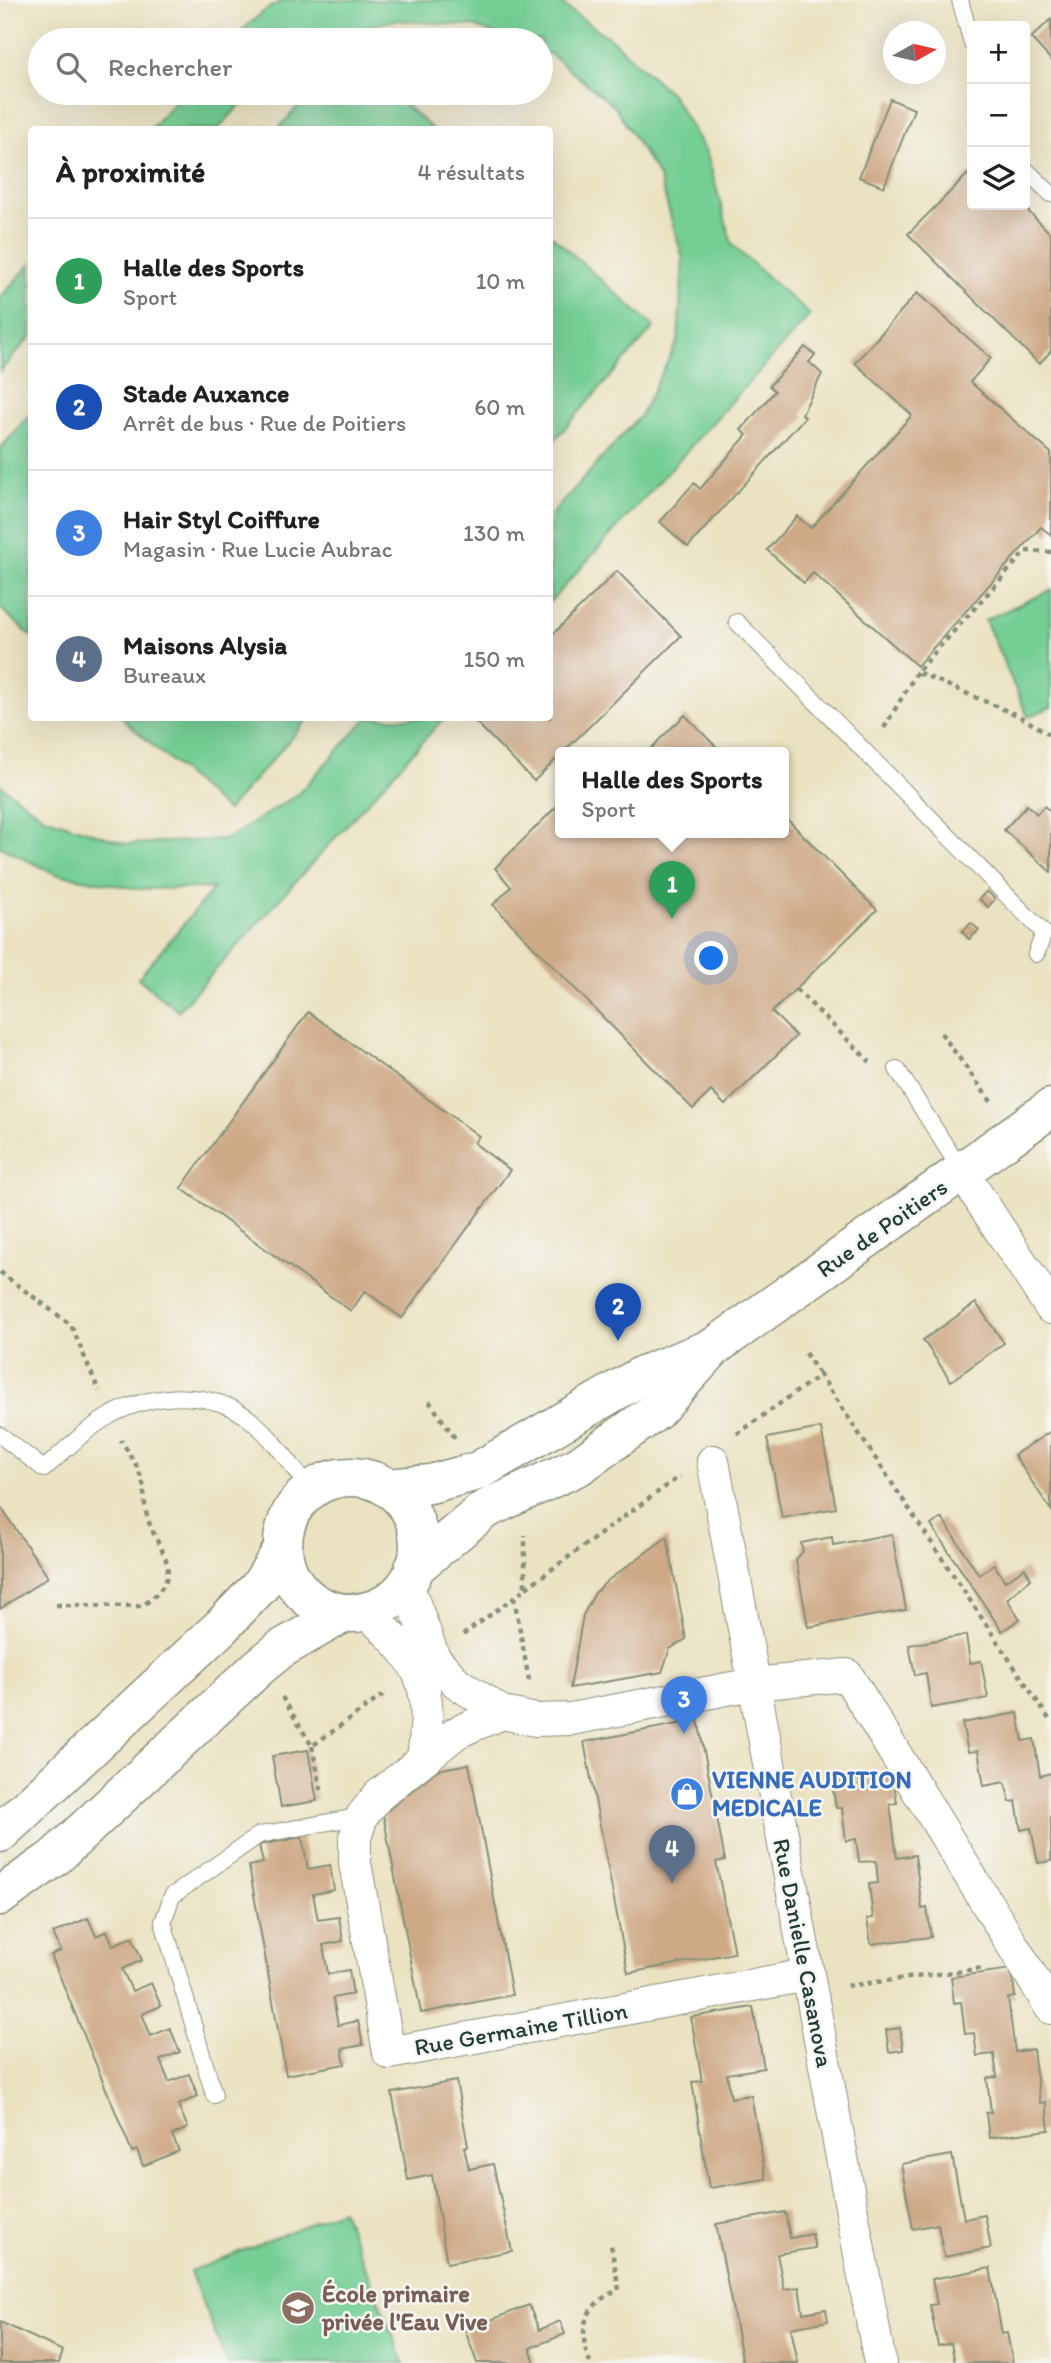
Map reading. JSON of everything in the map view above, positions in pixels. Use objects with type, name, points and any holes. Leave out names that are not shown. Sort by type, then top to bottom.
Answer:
[{"type":"main road","name":"Rue de Poitiers","points":[[411,1576],[484,1510],[579,1466],[656,1410],[714,1348],[1051,1108]]},
{"type":"main road","name":"Rue de Poitiers","points":[[388,1488],[430,1485],[478,1471],[643,1376],[714,1348]]},
{"type":"main road","points":[[0,1896],[54,1858],[259,1667],[289,1644],[355,1613],[388,1601],[411,1576],[419,1546],[415,1524],[405,1504],[388,1488],[357,1477],[341,1477],[310,1490],[294,1507],[284,1527],[283,1549],[288,1573],[302,1592],[321,1607],[355,1613]]},
{"type":"main road","points":[[0,1833],[221,1627],[260,1586],[283,1549]]},
{"type":"street","points":[[962,1171],[1051,1308]]},
{"type":"street","name":"Rue Danielle Casanova","points":[[712,1457],[880,2363]]},
{"type":"street","points":[[411,1576],[434,1658],[457,1683],[503,1713],[536,1720],[571,1719],[753,1684],[848,1675],[1051,2008]]},
{"type":"street","points":[[355,1613],[401,1644],[418,1669],[428,1713],[423,1758]]},
{"type":"street","name":"Rue Germaine Tillion","points":[[503,1713],[456,1733],[378,1796],[362,1816],[355,1838],[355,1863],[389,2053],[809,1984]]},
{"type":"lane","points":[[960,0],[967,26]]},
{"type":"lane","points":[[1030,174],[1051,194]]},
{"type":"lane","points":[[737,622],[1044,933],[1036,954]]},
{"type":"lane","points":[[897,1069],[962,1171]]},
{"type":"lane","points":[[0,1435],[44,1469],[79,1438],[110,1416],[140,1403],[175,1397],[208,1399],[250,1419],[272,1441],[310,1490]]},
{"type":"lane","points":[[214,2095],[163,1922],[172,1896],[260,1835],[362,1816]]},
{"type":"path","points":[[868,755],[917,672],[1026,551],[1051,552]]},
{"type":"path","points":[[917,672],[1007,710],[1051,735]]},
{"type":"path","points":[[796,989],[872,1064]]},
{"type":"path","points":[[0,1272],[71,1325],[110,1416],[139,1470],[146,1516],[167,1556],[166,1578],[151,1600],[132,1608],[56,1605]]},
{"type":"path","points":[[805,1353],[1051,1722]]},
{"type":"path","points":[[525,1589],[712,1457],[820,1375]]},
{"type":"path","points":[[514,1597],[536,1720]]},
{"type":"path","points":[[312,1746],[327,1822]]},
{"type":"path","points":[[809,1984],[1023,1963]]},
{"type":"path","points":[[590,2363],[582,2330],[590,2310],[603,2296],[619,2290],[611,2245]]},
{"type":"green space","points":[[283,0],[551,0],[560,3],[612,40],[672,95],[707,154],[732,245],[810,315],[553,599],[553,513],[640,416],[678,341],[683,259],[659,177],[615,107],[553,56],[553,28],[479,28],[395,20],[364,28],[245,28],[263,12]]},
{"type":"green space","points":[[172,105],[240,105],[221,126],[153,126]]},
{"type":"green space","points":[[299,105],[405,105],[430,126],[281,126]]},
{"type":"green space","points":[[553,237],[654,327],[553,442]]},
{"type":"green space","points":[[28,266],[28,339],[0,371],[0,298]]},
{"type":"green space","points":[[28,416],[28,633],[0,608],[0,449]]},
{"type":"green space","points":[[1051,590],[1051,707],[1028,717],[985,620]]},
{"type":"green space","points":[[125,721],[306,721],[227,811]]},
{"type":"green space","points":[[364,721],[441,721],[178,1011],[138,978],[214,888],[138,889],[56,874],[0,847],[0,785],[44,817],[127,844],[227,839],[298,794]]},
{"type":"green space","points":[[342,2210],[404,2363],[227,2363],[190,2272]]},
{"type":"building","points":[[1051,19],[1051,60],[1031,38]]},
{"type":"building","points":[[890,99],[914,109],[884,187],[859,177]]},
{"type":"building","points":[[967,175],[967,210],[1027,210],[1051,234],[1051,351],[1039,364],[908,234]]},
{"type":"building","points":[[917,293],[991,358],[970,382],[1051,453],[1051,535],[1041,527],[917,666],[813,573],[804,583],[767,550],[797,516],[811,528],[912,415],[855,363]]},
{"type":"building","points":[[805,347],[815,355],[809,362],[822,374],[802,414],[805,417],[688,547],[660,522],[694,483],[700,489],[747,435],[741,430],[775,391],[769,386]]},
{"type":"building","points":[[617,571],[681,636],[568,747],[555,747],[555,760],[534,781],[475,721],[553,721],[553,634]]},
{"type":"building","points":[[685,715],[716,747],[653,747]]},
{"type":"building","points":[[1027,805],[1037,814],[1044,806],[1051,812],[1051,872],[1004,830]]},
{"type":"building","points":[[555,808],[555,838],[789,838],[789,821],[877,910],[772,1012],[796,1036],[725,1105],[711,1091],[693,1109],[493,905],[511,887],[495,868]]},
{"type":"building","points":[[987,891],[995,899],[988,907],[979,899]]},
{"type":"building","points":[[971,923],[979,930],[969,939],[962,932]]},
{"type":"building","points":[[308,1012],[479,1136],[474,1143],[510,1170],[402,1318],[365,1291],[351,1311],[181,1188]]},
{"type":"building","points":[[976,1303],[1004,1343],[951,1381],[923,1340]]},
{"type":"building","points":[[821,1428],[836,1508],[782,1518],[767,1438]]},
{"type":"building","points":[[1051,1431],[1051,1510],[1014,1455]]},
{"type":"building","points":[[0,1506],[48,1577],[0,1609]]},
{"type":"building","points":[[942,1518],[979,1575],[994,1564],[1005,1581],[1025,1568],[1031,1579],[1007,1599],[1020,1619],[1002,1631],[931,1525]]},
{"type":"building","points":[[892,1534],[906,1610],[808,1627],[796,1560],[803,1551],[801,1543],[832,1537],[833,1545]]},
{"type":"building","points":[[667,1537],[686,1639],[670,1649],[662,1672],[570,1688],[583,1615],[595,1593],[607,1581]]},
{"type":"building","points":[[966,1635],[970,1663],[981,1661],[988,1698],[931,1708],[926,1673],[915,1675],[909,1645]]},
{"type":"building","points":[[1018,1713],[1023,1741],[1034,1739],[1040,1776],[1051,1773],[1051,1861],[1038,1863],[1031,1828],[1021,1830],[1016,1801],[1010,1802],[1005,1782],[984,1786],[978,1751],[968,1752],[962,1723]]},
{"type":"building","points":[[698,1720],[725,1860],[716,1862],[734,1953],[628,1973],[584,1742]]},
{"type":"building","points":[[308,1750],[317,1801],[281,1807],[272,1756]]},
{"type":"building","points":[[469,1764],[512,1995],[421,2013],[383,1814],[437,1770]]},
{"type":"building","points":[[893,1776],[897,1803],[890,1804],[897,1858],[915,1855],[922,1909],[927,1908],[931,1937],[871,1944],[867,1919],[873,1918],[869,1884],[878,1883],[876,1861],[859,1862],[856,1839],[846,1841],[842,1808],[836,1808],[832,1783]]},
{"type":"building","points":[[302,1837],[308,1869],[330,1865],[334,1890],[313,1894],[318,1920],[339,1917],[343,1941],[323,1945],[328,1974],[349,1970],[353,1994],[333,1998],[338,2025],[358,2021],[363,2045],[342,2049],[345,2064],[286,2075],[249,1866],[263,1863],[259,1845]]},
{"type":"building","points":[[88,1918],[96,1936],[107,1931],[113,1945],[132,1937],[142,1960],[122,1969],[132,1991],[151,1983],[161,2006],[142,2014],[151,2036],[170,2028],[180,2052],[160,2060],[169,2082],[189,2074],[198,2096],[178,2105],[188,2128],[172,2135],[179,2151],[143,2166],[137,2150],[132,2152],[51,1955],[61,1951],[53,1933]]},
{"type":"building","points":[[1012,1969],[1015,1997],[1008,1998],[1015,2052],[1033,2049],[1040,2103],[1046,2102],[1049,2130],[989,2138],[986,2113],[991,2112],[987,2078],[997,2077],[994,2054],[977,2056],[974,2033],[965,2034],[961,2002],[954,2003],[951,1977]]},
{"type":"building","points":[[753,2007],[764,2068],[727,2074],[731,2098],[751,2095],[766,2179],[709,2188],[692,2082],[702,2081],[691,2017]]},
{"type":"building","points":[[900,2028],[903,2050],[889,2052],[886,2030]]},
{"type":"building","points":[[456,2081],[468,2146],[464,2147],[469,2169],[493,2164],[512,2251],[447,2263],[432,2175],[408,2180],[392,2093]]},
{"type":"building","points":[[952,2155],[964,2219],[985,2215],[991,2248],[944,2257],[938,2224],[913,2229],[901,2164]]},
{"type":"building","points":[[785,2212],[790,2238],[812,2234],[815,2248],[777,2254],[784,2289],[799,2287],[803,2313],[826,2309],[828,2321],[791,2328],[798,2363],[743,2363],[716,2224]]},
{"type":"building","points":[[990,2268],[1002,2334],[1007,2333],[1013,2363],[955,2363],[951,2343],[938,2346],[930,2305],[937,2304],[932,2279]]},
{"type":"building","points":[[529,2305],[539,2330],[560,2321],[565,2334],[530,2348],[535,2363],[477,2363],[465,2330]]},
{"type":"building","points":[[0,2322],[63,2351],[59,2363],[0,2363]]},
{"type":"place","name":"Halle des Sports","points":[[672,919]]},
{"type":"place","name":"Stade Auxance","points":[[618,1341]]},
{"type":"place","name":"Hair Styl Coiffure","points":[[684,1734]]},
{"type":"place","name":"VIENNE AUDITION MEDICALE","points":[[687,1794]]},
{"type":"place","name":"Maisons Alysia","points":[[672,1883]]},
{"type":"place","name":"École primaire privée l'Eau Vive","points":[[298,2308]]}]
